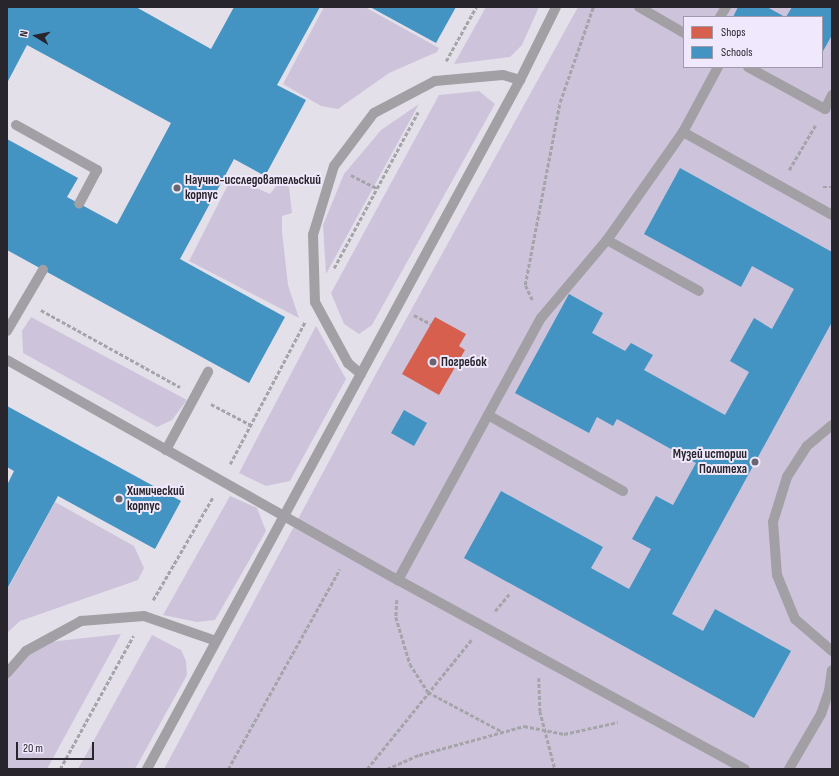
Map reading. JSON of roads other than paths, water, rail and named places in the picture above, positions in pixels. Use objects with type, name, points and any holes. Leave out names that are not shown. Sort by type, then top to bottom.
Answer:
[{"type":"lane","points":[[147,769],[520,80],[556,7]]},
{"type":"lane","points":[[639,7],[683,32]]},
{"type":"lane","points":[[721,16],[726,7]]},
{"type":"lane","points":[[398,580],[541,318],[608,240],[683,132],[717,68]]},
{"type":"lane","points":[[750,68],[825,110],[832,95]]},
{"type":"lane","points":[[361,374],[348,363],[316,302],[313,235],[334,166],[374,113],[434,81],[503,74],[520,80]]},
{"type":"lane","points":[[16,125],[98,170],[79,204]]},
{"type":"lane","points":[[683,132],[832,215]]},
{"type":"lane","points":[[608,240],[699,291]]},
{"type":"lane","points":[[7,331],[43,270]]},
{"type":"lane","points":[[7,360],[221,482],[350,551],[398,580],[745,769]]},
{"type":"lane","points":[[166,450],[208,372]]},
{"type":"lane","points":[[488,415],[623,491]]},
{"type":"lane","points":[[832,425],[808,446],[786,477],[773,522],[777,575],[795,618],[832,651]]},
{"type":"lane","points":[[7,673],[26,651],[81,621],[144,616],[216,642]]},
{"type":"lane","points":[[789,769],[821,714],[829,691],[832,670]]},
{"type":"place","name":"Научно-исследовательский корпус","points":[[177,188]]},
{"type":"place","name":"Погребок","points":[[433,362]]},
{"type":"place","name":"Музей истории Политеха","points":[[755,462]]},
{"type":"place","name":"Химический корпус","points":[[119,499]]}]
